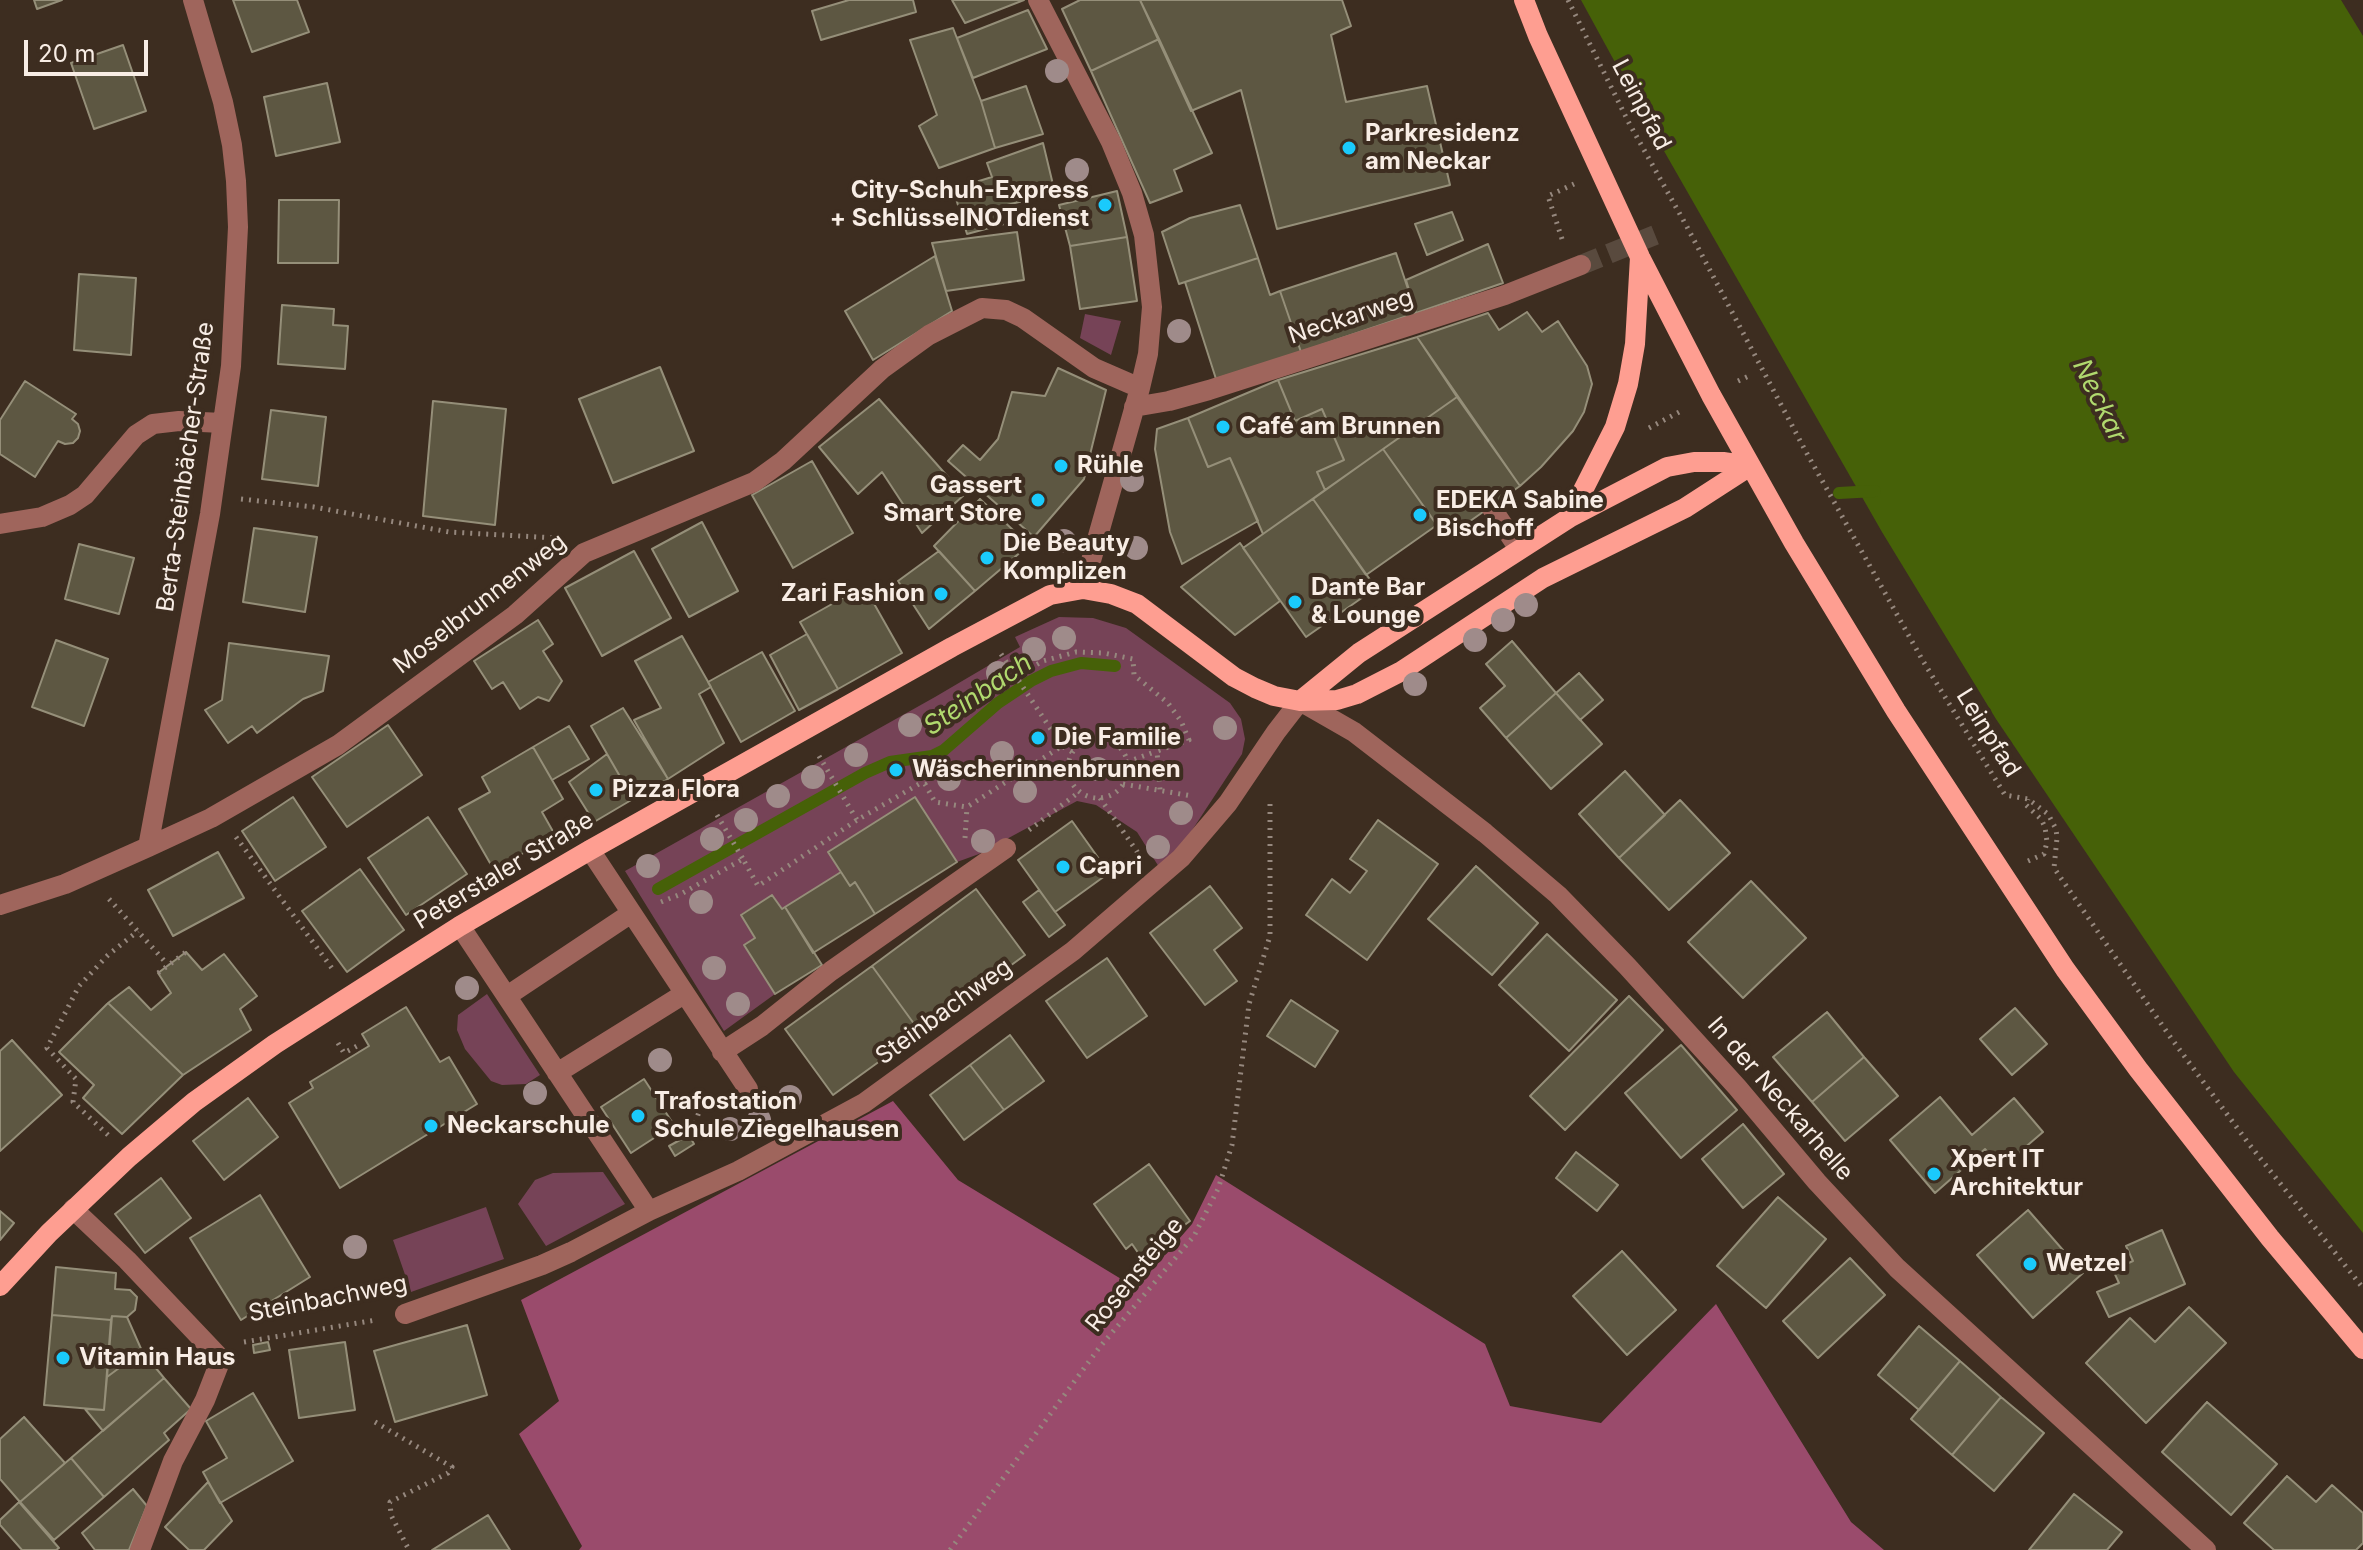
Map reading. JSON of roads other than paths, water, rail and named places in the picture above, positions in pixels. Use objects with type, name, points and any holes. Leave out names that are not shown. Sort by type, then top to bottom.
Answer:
[{"type":"main road","points":[[1524,0],[1640,257],[1750,466],[1896,711],[2065,969],[2270,1238],[2363,1349]]},
{"type":"main road","points":[[1569,518],[1615,427],[1628,384],[1635,344],[1640,257]]},
{"type":"main road","points":[[1300,701],[1359,653],[1569,518],[1667,467],[1694,462],[1750,466]]},
{"type":"main road","name":"Peterstaler Straße","points":[[0,1286],[73,1209],[207,1092],[351,995],[460,926],[590,850],[1050,595],[1083,589],[1111,594],[1137,604],[1234,677],[1274,696],[1300,701],[1337,700],[1385,680],[1543,578],[1685,508],[1750,466]]},
{"type":"street","name":"Berta-Steinbächer-Straße","points":[[148,847],[190,631],[232,352],[238,227],[236,181],[226,111],[193,0]]},
{"type":"street","points":[[1038,0],[1111,142],[1132,193],[1144,235],[1152,307],[1148,354],[1083,589]]},
{"type":"street","name":"Neckarweg","points":[[1137,398],[1209,390],[1505,295],[1581,265]]},
{"type":"street","name":"Moselbrunnenweg","points":[[0,905],[87,874],[148,847],[219,813],[338,745],[515,615],[584,553],[754,482],[783,461],[882,369],[929,335],[982,308],[1006,310],[1023,318],[1137,398]]},
{"type":"street","points":[[0,524],[42,517],[70,505],[85,495],[136,435],[153,424],[179,421],[223,423]]},
{"type":"street","points":[[1491,507],[1519,549]]},
{"type":"street","name":"Steinbachweg","points":[[405,1314],[542,1265],[649,1211],[738,1171],[864,1103],[1073,951],[1181,858],[1228,803],[1300,701]]},
{"type":"street","name":"In der Neckarhelle","points":[[1300,701],[1354,732],[1485,833],[1558,895],[1737,1087],[1817,1182],[1897,1268],[2206,1550]]},
{"type":"street","points":[[722,1052],[1006,848]]},
{"type":"street","points":[[590,850],[748,1089]]},
{"type":"street","points":[[507,996],[630,914]]},
{"type":"street","points":[[460,926],[649,1211]]},
{"type":"street","points":[[557,1073],[684,994]]},
{"type":"street","points":[[73,1209],[127,1260],[221,1359],[205,1400],[173,1461],[140,1550]]},
{"type":"water","name":"Neckar","points":[[1581,0],[2341,0],[2363,36],[2363,1233],[2234,1072],[1996,719],[1882,532]]},
{"type":"waterway","points":[[1839,493],[1875,491]]},
{"type":"waterway","name":"Steinbach","points":[[658,889],[865,773],[890,762],[932,756],[944,750],[998,703],[1051,671],[1081,663],[1115,666]]},
{"type":"tunnel","points":[[1581,265],[1660,233]]},
{"type":"place","name":"Parkresidenz am Neckar","points":[[1349,148]]},
{"type":"place","name":"City-Schuh-Express + SchlüsselNOTdienst","points":[[1105,205]]},
{"type":"place","name":"Café am Brunnen","points":[[1223,427]]},
{"type":"place","name":"Rühle","points":[[1061,466]]},
{"type":"place","name":"Gassert Smart Store","points":[[1038,500]]},
{"type":"place","name":"EDEKA Sabine Bischoff","points":[[1420,515]]},
{"type":"place","name":"Die Beauty Komplizen","points":[[987,558]]},
{"type":"place","name":"Zari Fashion","points":[[941,594]]},
{"type":"place","name":"Dante Bar & Lounge","points":[[1295,602]]},
{"type":"place","name":"Die Familie","points":[[1038,738]]},
{"type":"place","name":"Wäscherinnenbrunnen","points":[[896,770]]},
{"type":"place","name":"Pizza Flora","points":[[596,790]]},
{"type":"place","name":"Capri","points":[[1063,867]]},
{"type":"place","name":"Trafostation Schule Ziegelhausen","points":[[638,1116]]},
{"type":"place","name":"Neckarschule","points":[[431,1126]]},
{"type":"place","name":"Xpert IT Architektur","points":[[1934,1174]]},
{"type":"place","name":"Wetzel","points":[[2030,1264]]},
{"type":"place","name":"Vitamin Haus","points":[[63,1358]]}]
